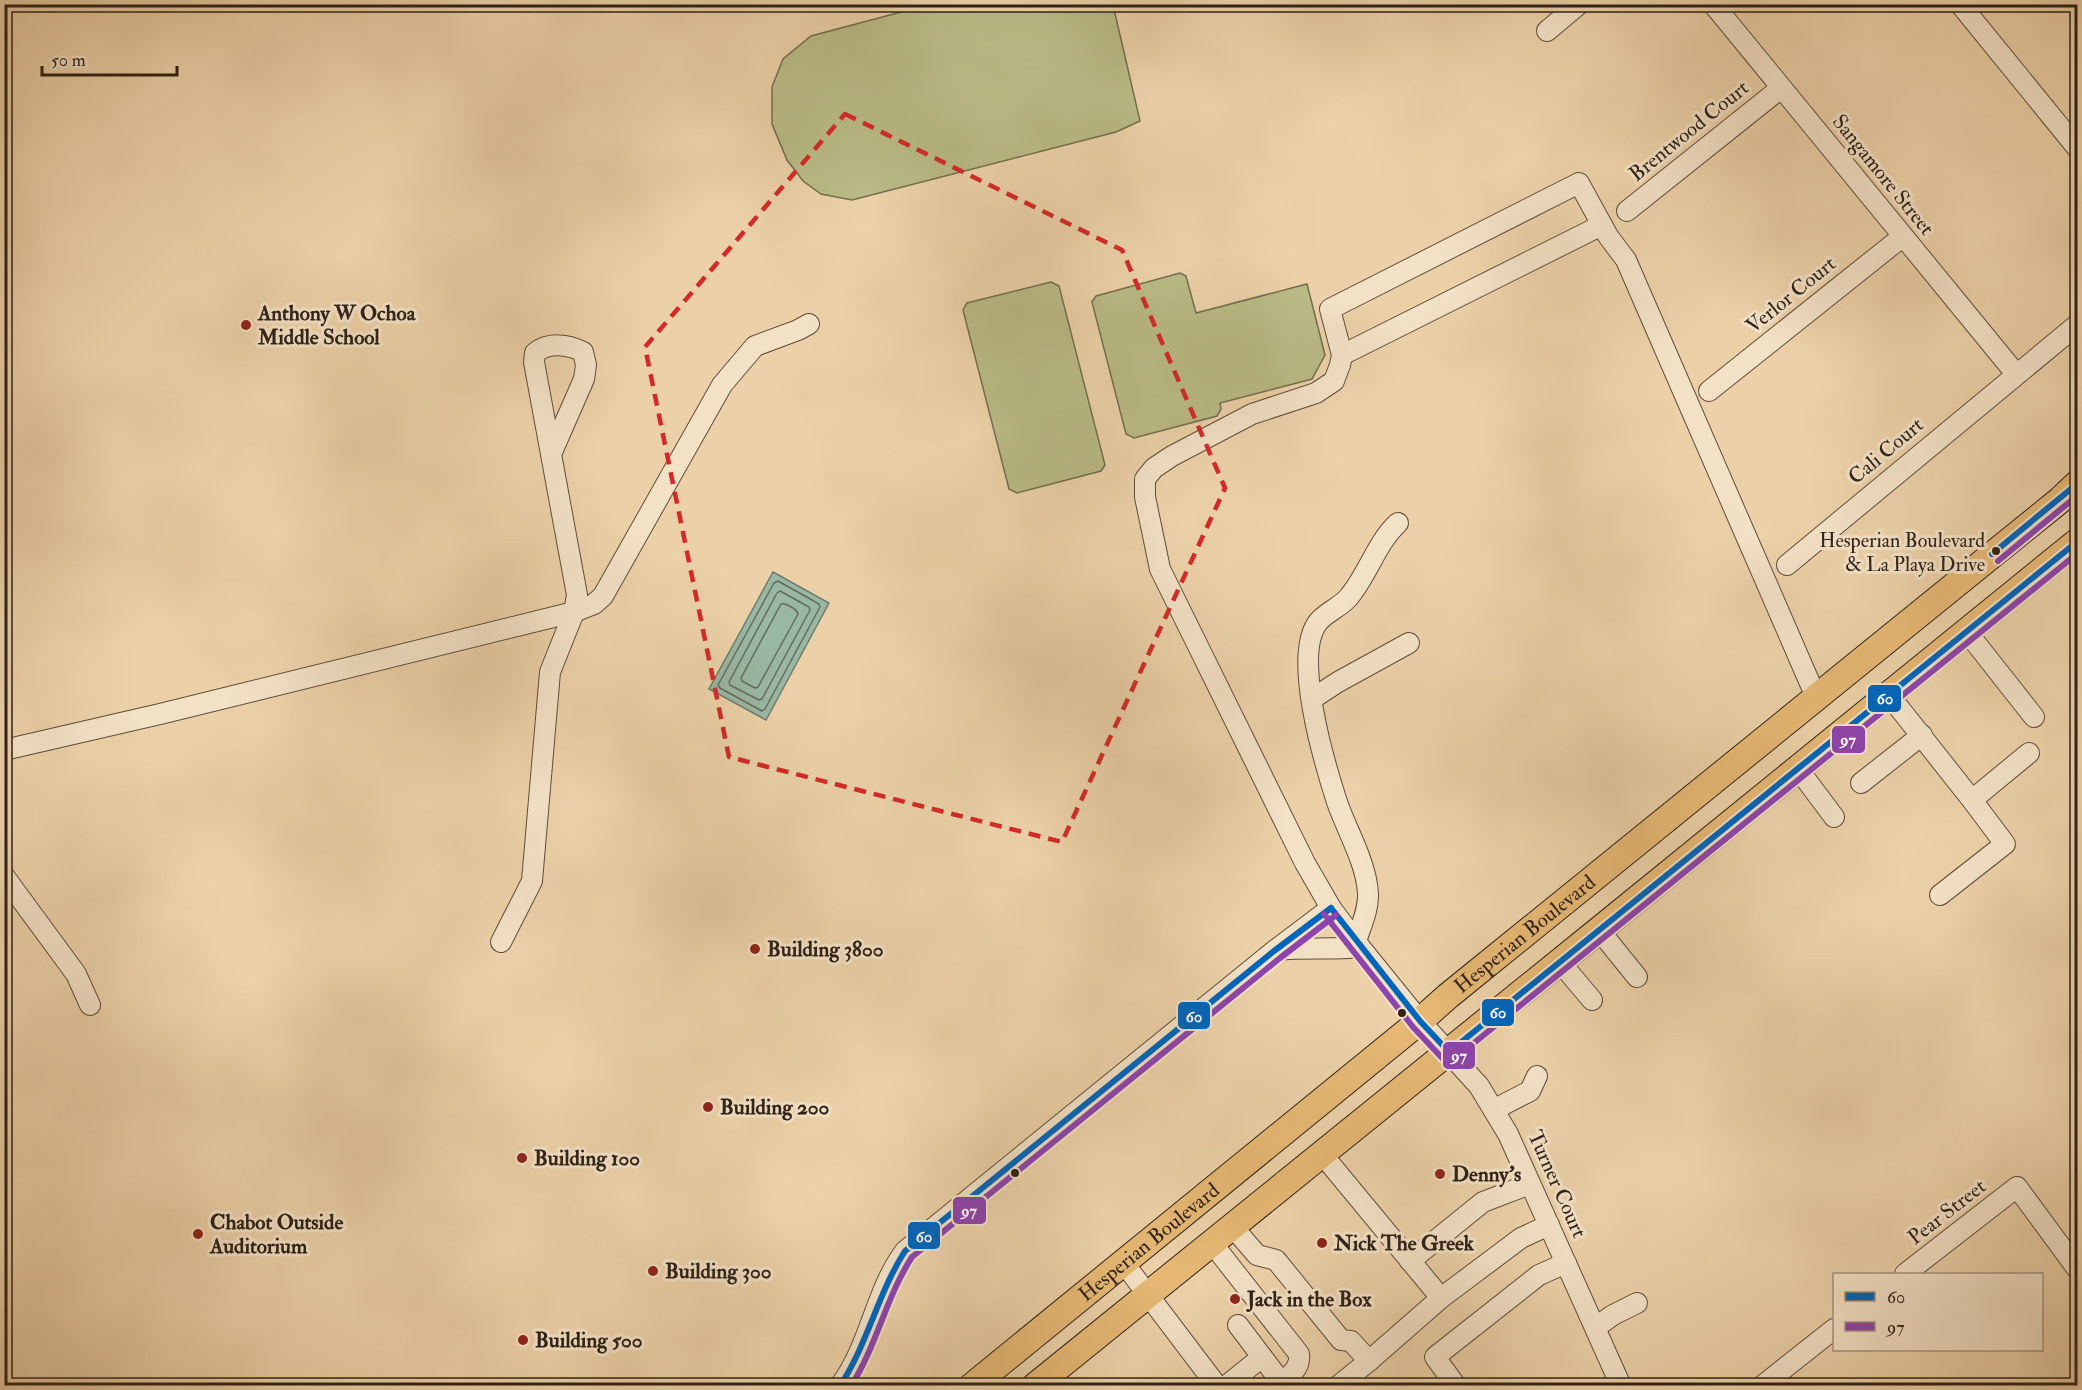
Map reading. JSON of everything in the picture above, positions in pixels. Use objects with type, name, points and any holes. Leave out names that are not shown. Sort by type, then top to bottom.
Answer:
[{"type":"main road","name":"Hesperian Boulevard","points":[[972,1386],[1448,996],[2060,500],[2077,483]]},
{"type":"main road","name":"Hesperian Boulevard","points":[[1035,1386],[1967,632],[1999,616],[2078,541]]},
{"type":"street","points":[[1546,31],[1579,4]]},
{"type":"street","name":"Sangamore Street","points":[[1713,4],[2016,374]]},
{"type":"street","points":[[1960,4],[2078,149]]},
{"type":"street","name":"Brentwood Court","points":[[1627,212],[1781,87]]},
{"type":"street","points":[[1602,225],[1342,355],[1330,309],[1579,183],[1602,225],[1626,260],[1816,697]]},
{"type":"street","name":"Verlor Court","points":[[1709,391],[1902,237]]},
{"type":"street","points":[[4,750],[574,612],[594,604],[603,596],[722,386],[755,346],[808,324]]},
{"type":"street","name":"Cali Court","points":[[1787,565],[2078,324]]},
{"type":"street","points":[[501,942],[532,881],[550,672],[574,612],[577,594],[534,362],[535,353],[550,345],[575,348],[583,352],[586,365],[584,379],[552,452]]},
{"type":"street","name":"Turner Court","points":[[1342,355],[1334,381],[1316,393],[1252,414],[1172,456],[1154,468],[1145,479],[1145,497],[1160,569],[1232,732],[1330,908],[1420,1021],[1479,1086],[1495,1110],[1508,1134],[1621,1386]]},
{"type":"street","points":[[1274,951],[1300,947],[1338,949],[1358,944],[1368,895],[1365,876],[1337,801],[1315,723],[1308,669],[1310,643],[1318,621],[1348,598],[1381,547],[1387,533],[1398,523]]},
{"type":"street","points":[[1967,632],[2034,717]]},
{"type":"street","points":[[1312,699],[1409,643]]},
{"type":"street","points":[[1889,695],[2006,844],[1940,895]]},
{"type":"street","points":[[1861,783],[1922,735]]},
{"type":"street","points":[[1972,800],[2029,753]]},
{"type":"street","points":[[1798,769],[1834,817]]},
{"type":"street","points":[[4,876],[76,974],[90,1005]]},
{"type":"street","points":[[840,1386],[860,1353],[892,1271],[905,1251],[1330,908]]},
{"type":"street","points":[[1599,930],[1637,977]]},
{"type":"street","points":[[1560,962],[1592,1000]]},
{"type":"street","points":[[1495,1110],[1530,1091],[1537,1076]]},
{"type":"street","points":[[1322,1154],[1441,1298]]},
{"type":"street","points":[[1410,1261],[1483,1202],[1530,1184]]},
{"type":"street","name":"Pear Street","points":[[1908,1273],[2017,1187],[2078,1270]]},
{"type":"street","points":[[1341,1385],[1441,1298],[1521,1238],[1549,1225]]},
{"type":"street","points":[[1232,1226],[1257,1255],[1276,1260],[1341,1340],[1351,1341],[1369,1361]]},
{"type":"street","points":[[1212,1243],[1299,1354],[1300,1361],[1296,1370],[1276,1380],[1238,1325]]},
{"type":"street","points":[[1123,1262],[1217,1386]]},
{"type":"street","points":[[1456,1386],[1435,1357],[1539,1275],[1566,1263]]},
{"type":"street","points":[[1596,1327],[1637,1303]]},
{"type":"street","points":[[1762,1386],[1833,1330]]},
{"type":"street","points":[[1226,1386],[1262,1357]]},
{"type":"highlighted area","points":[[845,114],[1122,250],[1225,488],[1062,842],[729,757],[645,347]]},
{"type":"green space","points":[[931,4],[1113,5],[1140,121],[1116,132],[852,200],[821,194],[803,181],[787,160],[772,124],[772,87],[783,59],[811,36]]},
{"type":"green space","points":[[1180,273],[1186,276],[1196,313],[1307,284],[1325,355],[1312,379],[1220,403],[1221,409],[1217,416],[1134,438],[1126,434],[1092,302],[1096,296]]},
{"type":"green space","points":[[1051,282],[1059,286],[1105,465],[1101,471],[1017,493],[1009,489],[963,310],[967,303]]},
{"type":"water","points":[[773,572],[829,603],[766,720],[709,689]]},
{"type":"transit line","name":"60","points":[[1992,554],[2078,483]]},
{"type":"transit line","name":"97","points":[[1998,561],[2078,495]]},
{"type":"transit line","name":"60","points":[[1331,908],[1420,1021],[1449,1052],[2078,541]]},
{"type":"transit line","name":"97","points":[[1324,914],[1413,1027],[1443,1059],[1453,1060],[2078,553]]},
{"type":"transit line","name":"60","points":[[840,1386],[850,1370],[887,1284],[905,1251],[1274,951],[1331,908]]},
{"type":"transit line","name":"97","points":[[851,1386],[868,1354],[895,1288],[912,1257],[1336,915]]},
{"type":"place","name":"Anthony W Ochoa Middle School","points":[[246,325]]},
{"type":"place","name":"Hesperian Boulevard & La Playa Drive","points":[[1996,551]]},
{"type":"place","name":"Building 3800","points":[[755,949]]},
{"type":"place","name":"Building 200","points":[[708,1107]]},
{"type":"place","name":"Building 100","points":[[522,1158]]},
{"type":"place","name":"Denny's","points":[[1440,1174]]},
{"type":"place","name":"Chabot Outside Auditorium","points":[[198,1234]]},
{"type":"place","name":"Nick The Greek","points":[[1322,1243]]},
{"type":"place","name":"Building 300","points":[[653,1271]]},
{"type":"place","name":"Jack in the Box","points":[[1235,1299]]},
{"type":"place","name":"Building 500","points":[[523,1340]]}]
